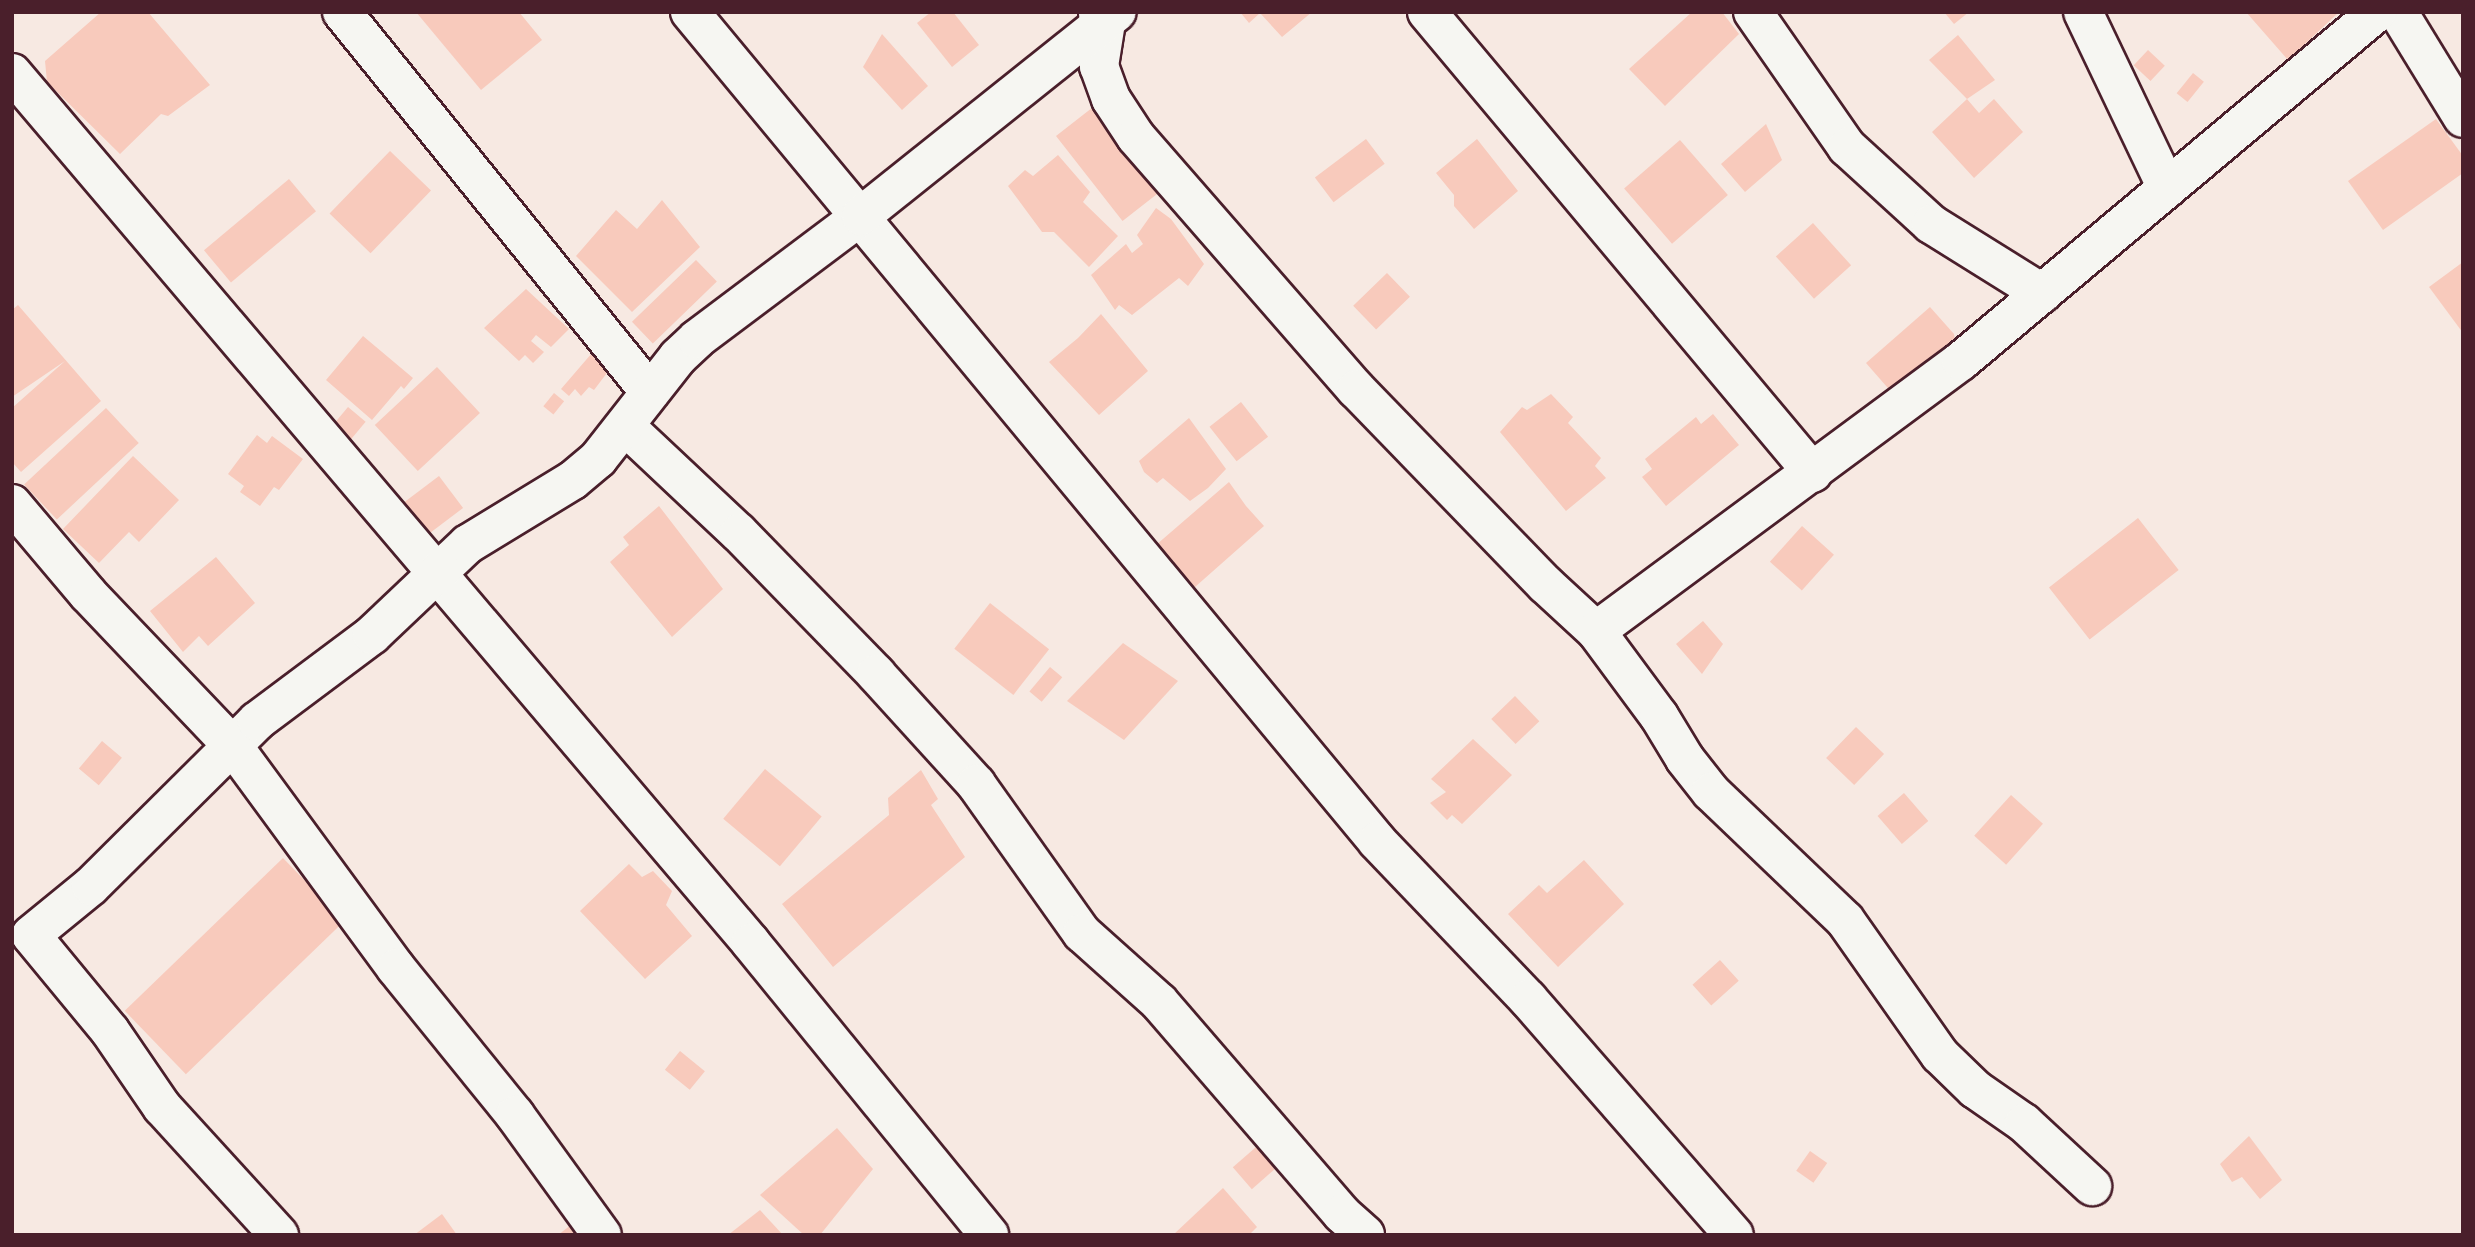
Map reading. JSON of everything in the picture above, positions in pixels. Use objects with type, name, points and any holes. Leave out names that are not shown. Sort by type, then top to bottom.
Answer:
[{"type":"street","points":[[342,12],[650,392]]},
{"type":"street","points":[[690,12],[1377,841],[1528,999],[1734,1235]]},
{"type":"street","points":[[1427,12],[1813,472]]},
{"type":"street","points":[[1753,12],[1773,44],[1855,155],[1931,224],[2042,293]]},
{"type":"street","points":[[2083,12],[2167,188]]},
{"type":"street","points":[[1596,631],[1961,361],[2377,12]]},
{"type":"street","points":[[2398,12],[2463,118]]},
{"type":"street","points":[[279,1235],[162,1107],[110,1031],[22,925],[91,886],[257,721],[372,635],[435,572],[468,544],[573,480],[598,459],[650,392],[696,339],[860,216],[1107,16]]},
{"type":"street","points":[[1107,16],[1099,66],[1111,99],[1136,137],[1356,389],[1545,584],[1596,631],[1659,716],[1694,770],[1712,792],[1845,920],[1940,1055],[1975,1089],[2024,1123],[2092,1186]]},
{"type":"street","points":[[12,73],[751,943],[989,1235]]},
{"type":"street","points":[[625,426],[739,533],[876,674],[976,784],[1082,933],[1159,1002],[1342,1214],[1365,1235]]},
{"type":"street","points":[[12,504],[88,594],[233,746],[396,968],[515,1115],[602,1235]]},
{"type":"building","points":[[101,12],[148,12],[210,85],[168,116],[161,114],[120,154],[47,82],[45,61]]},
{"type":"building","points":[[416,12],[519,12],[542,40],[481,90]]},
{"type":"building","points":[[931,12],[953,12],[979,45],[952,67],[917,23]]},
{"type":"building","points":[[1240,12],[1312,12],[1282,37],[1260,13],[1249,23]]},
{"type":"building","points":[[1692,12],[1722,12],[1739,34],[1665,106],[1629,69]]},
{"type":"building","points":[[1944,12],[1969,12],[1954,24]]},
{"type":"building","points":[[2246,12],[2339,12],[2288,60]]},
{"type":"building","points":[[882,34],[928,86],[902,110],[863,67]]},
{"type":"building","points":[[1958,35],[1995,80],[1967,99],[1929,60]]},
{"type":"building","points":[[2148,50],[2165,66],[2150,81],[2134,65]]},
{"type":"building","points":[[2193,73],[2204,82],[2188,102],[2177,93]]},
{"type":"building","points":[[1967,99],[1979,113],[1994,99],[2023,132],[1974,178],[1932,132]]},
{"type":"building","points":[[1097,104],[1163,189],[1123,221],[1056,136]]},
{"type":"building","points":[[2436,119],[2463,156],[2463,173],[2383,230],[2348,181]]},
{"type":"building","points":[[1766,124],[1782,160],[1745,192],[1721,164]]},
{"type":"building","points":[[1366,139],[1385,164],[1334,202],[1315,178]]},
{"type":"building","points":[[1477,139],[1518,191],[1474,229],[1454,206],[1454,195],[1436,173]]},
{"type":"building","points":[[1680,140],[1728,195],[1672,244],[1624,189]]},
{"type":"building","points":[[390,151],[431,191],[371,253],[330,214]]},
{"type":"building","points":[[1058,155],[1090,192],[1083,202],[1118,236],[1089,267],[1054,232],[1042,232],[1008,186],[1025,170],[1033,176]]},
{"type":"building","points":[[289,179],[316,211],[231,283],[204,250]]},
{"type":"building","points":[[662,200],[700,247],[632,312],[576,256],[616,210],[637,229]]},
{"type":"building","points":[[1156,208],[1171,219],[1204,264],[1188,286],[1179,278],[1132,315],[1119,305],[1115,310],[1091,275],[1126,244],[1132,253],[1143,244],[1137,235]]},
{"type":"building","points":[[1813,223],[1851,265],[1814,299],[1776,256]]},
{"type":"building","points":[[696,260],[717,282],[653,343],[632,322]]},
{"type":"building","points":[[2463,262],[2463,333],[2429,287]]},
{"type":"building","points":[[1387,273],[1410,297],[1376,329],[1353,306]]},
{"type":"building","points":[[526,289],[569,329],[551,347],[536,335],[531,341],[544,352],[533,363],[525,355],[519,361],[484,328]]},
{"type":"building","points":[[18,305],[101,401],[21,472],[12,462],[12,408],[65,361],[12,397],[12,310]]},
{"type":"building","points":[[1930,307],[1954,334],[1957,354],[1901,403],[1866,363]]},
{"type":"building","points":[[1101,314],[1148,371],[1099,415],[1049,362]]},
{"type":"building","points":[[363,336],[413,378],[404,389],[401,386],[372,420],[326,380]]},
{"type":"building","points":[[592,353],[610,369],[594,390],[589,387],[581,396],[575,389],[569,396],[561,389]]},
{"type":"building","points":[[437,367],[480,413],[418,471],[375,425]]},
{"type":"building","points":[[554,393],[564,401],[553,414],[543,406]]},
{"type":"building","points":[[1551,394],[1573,417],[1568,423],[1601,458],[1595,466],[1606,478],[1566,511],[1500,432],[1522,407],[1527,410]]},
{"type":"building","points":[[1241,402],[1268,437],[1237,461],[1209,427]]},
{"type":"building","points":[[348,407],[366,422],[350,441],[332,426]]},
{"type":"building","points":[[106,408],[139,443],[57,519],[24,484]]},
{"type":"building","points":[[1713,414],[1739,445],[1666,506],[1642,477],[1652,469],[1645,459],[1696,417],[1701,424]]},
{"type":"building","points":[[1189,418],[1226,469],[1208,488],[1190,501],[1163,478],[1157,483],[1144,472],[1139,461]]},
{"type":"building","points":[[257,435],[267,443],[272,436],[303,459],[279,490],[274,487],[260,506],[240,492],[244,486],[228,474]]},
{"type":"building","points":[[133,456],[179,500],[139,542],[129,532],[99,563],[63,529]]},
{"type":"building","points":[[439,476],[463,508],[428,534],[404,502]]},
{"type":"building","points":[[1229,482],[1264,526],[1195,587],[1173,571],[1156,545]]},
{"type":"building","points":[[659,506],[723,589],[672,637],[610,562],[629,545],[623,537]]},
{"type":"building","points":[[2138,518],[2179,570],[2090,640],[2049,588]]},
{"type":"building","points":[[1802,526],[1834,555],[1802,590],[1770,562]]},
{"type":"building","points":[[216,557],[255,603],[208,646],[199,636],[183,652],[150,611]]},
{"type":"building","points":[[990,603],[1049,649],[1013,695],[954,649]]},
{"type":"building","points":[[1703,621],[1723,644],[1702,674],[1676,644]]},
{"type":"building","points":[[1123,643],[1178,681],[1124,740],[1067,701]]},
{"type":"building","points":[[1050,667],[1062,677],[1042,702],[1029,692]]},
{"type":"building","points":[[1515,696],[1539,721],[1516,744],[1491,719]]},
{"type":"building","points":[[1856,727],[1884,754],[1854,785],[1826,758]]},
{"type":"building","points":[[1473,739],[1512,775],[1462,824],[1452,815],[1447,820],[1430,803],[1446,792],[1431,779]]},
{"type":"building","points":[[102,741],[122,758],[99,785],[79,769]]},
{"type":"building","points":[[765,769],[822,817],[780,866],[723,819]]},
{"type":"building","points":[[921,770],[938,799],[931,805],[965,857],[833,967],[782,904],[889,815],[888,798]]},
{"type":"building","points":[[1904,793],[1928,821],[1902,844],[1878,816]]},
{"type":"building","points":[[2011,795],[2043,824],[2006,865],[1974,836]]},
{"type":"building","points":[[283,858],[344,921],[186,1074],[125,1011]]},
{"type":"building","points":[[1584,860],[1624,904],[1558,967],[1508,914],[1539,885],[1547,893]]},
{"type":"building","points":[[629,864],[642,877],[653,871],[672,891],[666,905],[692,936],[645,979],[580,911]]},
{"type":"building","points":[[1720,960],[1739,981],[1711,1006],[1693,985]]},
{"type":"building","points":[[680,1051],[705,1071],[690,1090],[665,1070]]},
{"type":"building","points":[[837,1128],[873,1169],[820,1235],[804,1235],[760,1195]]},
{"type":"building","points":[[2249,1136],[2282,1180],[2260,1199],[2242,1177],[2232,1182],[2220,1164]]},
{"type":"building","points":[[1263,1141],[1282,1163],[1252,1189],[1233,1167]]},
{"type":"building","points":[[1810,1151],[1827,1163],[1813,1183],[1796,1171]]},
{"type":"building","points":[[1223,1188],[1257,1227],[1249,1235],[1173,1235]]},
{"type":"building","points":[[760,1210],[783,1235],[728,1235]]},
{"type":"building","points":[[442,1214],[457,1235],[414,1235]]},
{"type":"building","points":[[576,1221],[586,1235],[558,1235]]}]
